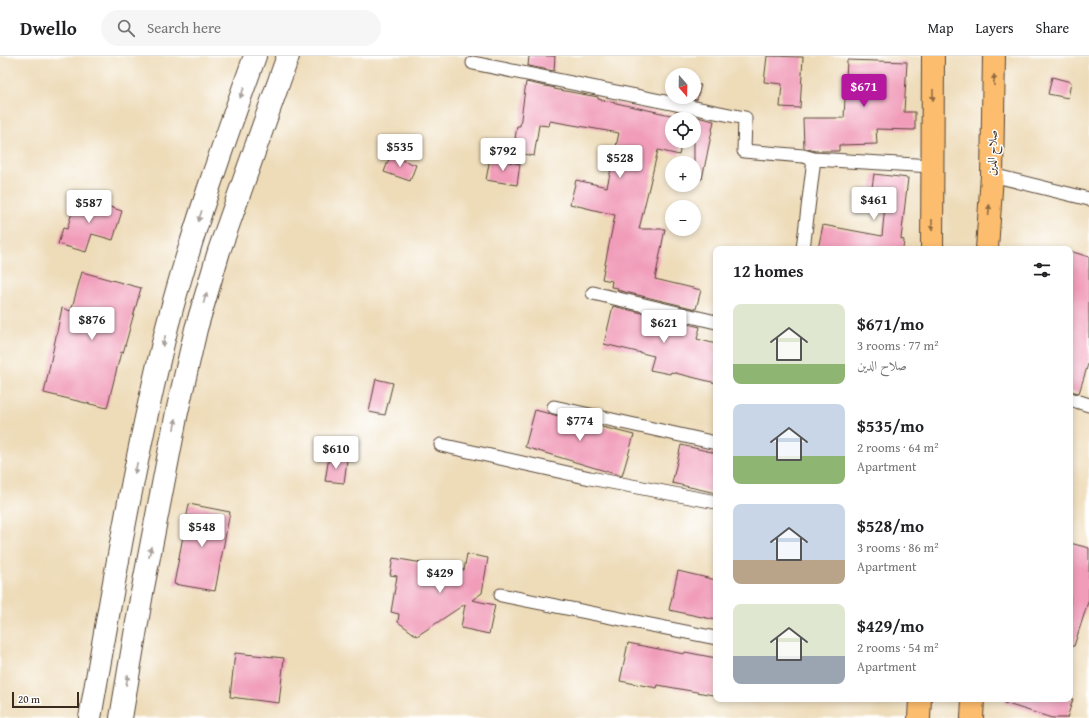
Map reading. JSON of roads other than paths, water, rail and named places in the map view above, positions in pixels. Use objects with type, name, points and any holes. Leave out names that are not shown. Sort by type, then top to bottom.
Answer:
[{"type":"highway","points":[[932,246],[933,56]]},
{"type":"highway","name":"صلاح الدين","points":[[987,246],[992,176],[994,56]]},
{"type":"highway","points":[[919,718],[920,702]]},
{"type":"highway","points":[[972,718],[973,702]]},
{"type":"street","points":[[90,718],[127,507],[167,327],[194,233],[224,141],[255,56]]},
{"type":"street","points":[[121,718],[170,451],[196,330],[219,251],[288,56]]},
{"type":"lane","points":[[473,63],[745,118],[744,151],[814,159],[932,166]]},
{"type":"lane","points":[[803,246],[814,159]]},
{"type":"lane","points":[[992,176],[1089,199]]},
{"type":"lane","points":[[594,293],[713,321]]},
{"type":"lane","points":[[1073,400],[1089,405]]},
{"type":"lane","points":[[554,407],[713,441]]},
{"type":"lane","points":[[442,445],[590,478],[713,501]]},
{"type":"lane","points":[[501,595],[713,637]]}]
